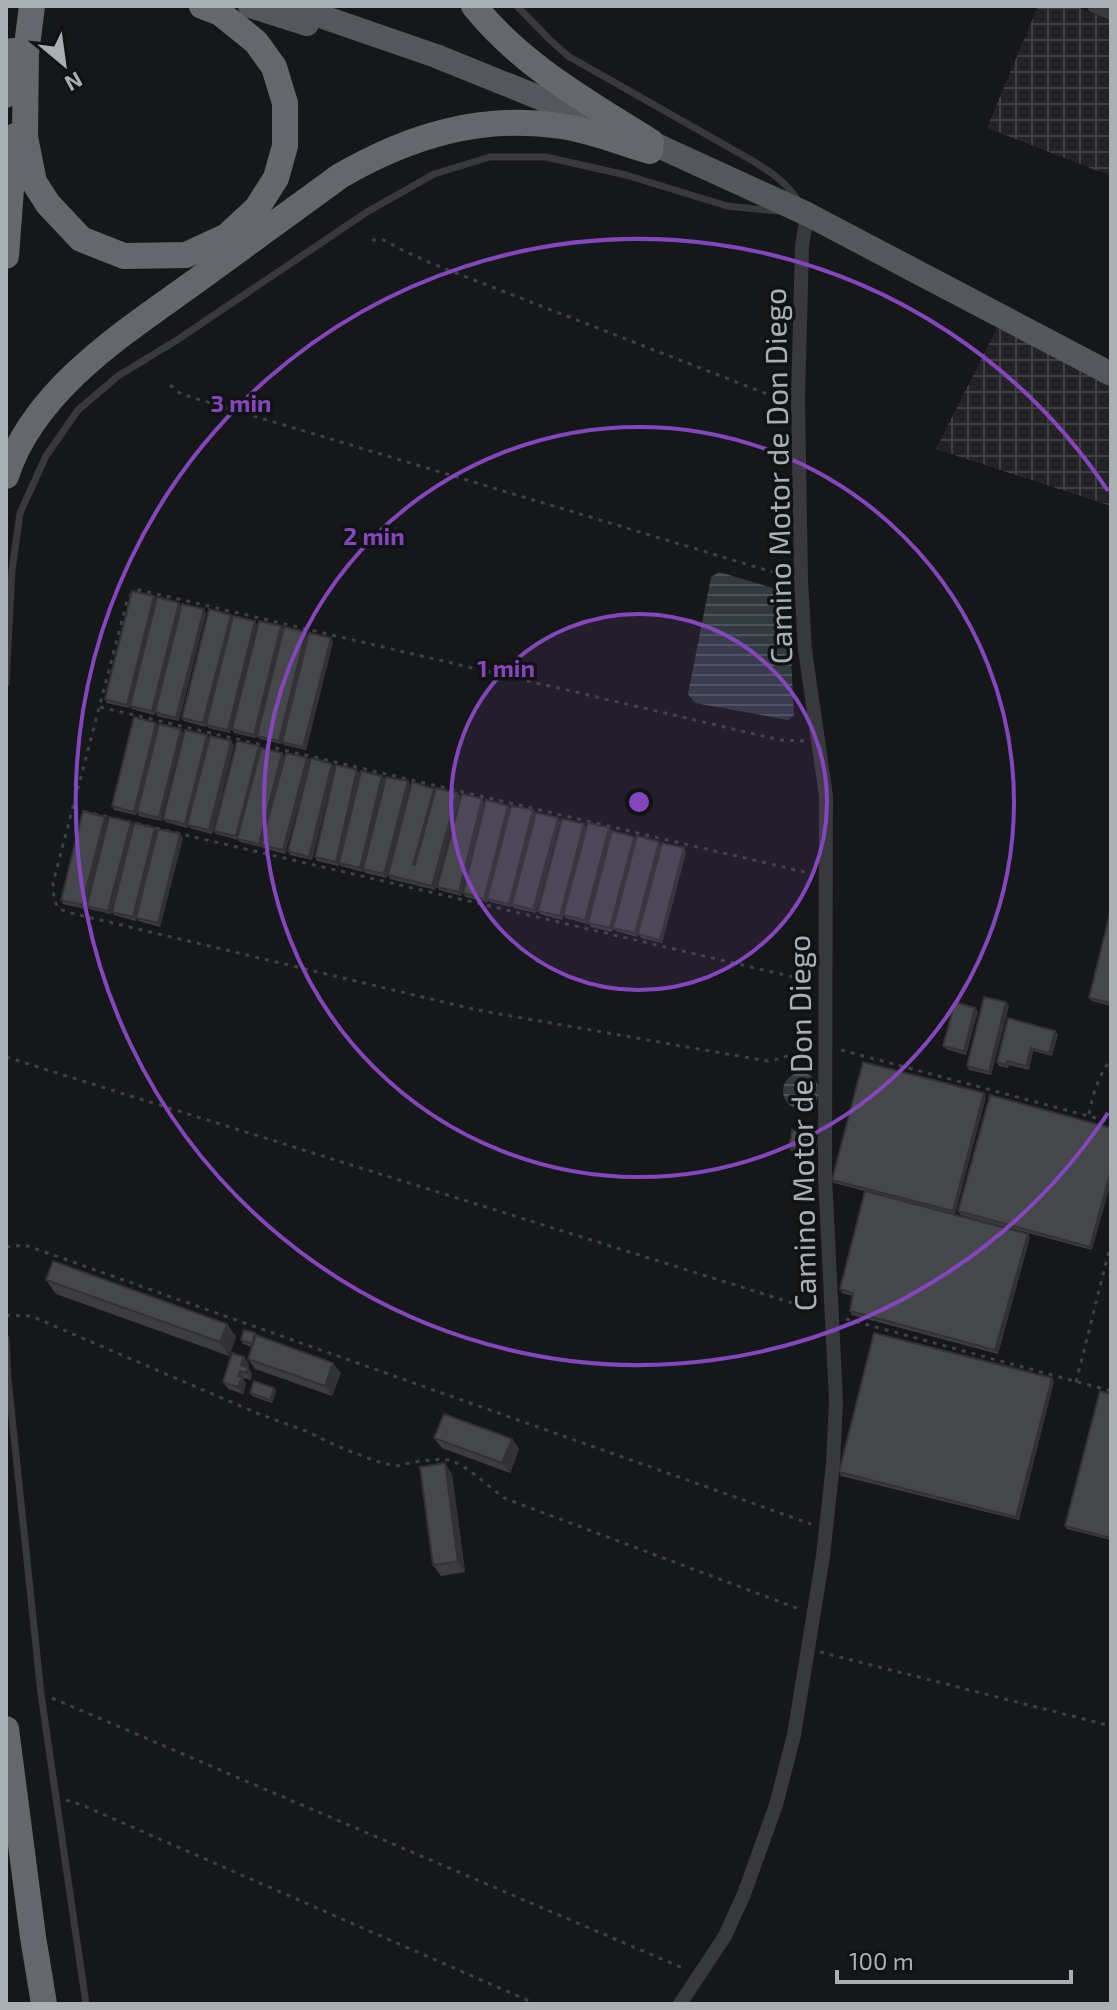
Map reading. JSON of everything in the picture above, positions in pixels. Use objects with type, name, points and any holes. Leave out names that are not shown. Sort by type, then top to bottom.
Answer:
[{"type":"highway","points":[[6,95],[17,6]]},
{"type":"highway","points":[[6,256],[16,122],[32,6]]},
{"type":"highway","points":[[26,52],[25,137],[34,182],[48,204],[81,239],[124,256],[186,255],[227,236],[257,208],[276,178],[285,146],[285,103],[274,67],[256,42],[220,13],[202,6]]},
{"type":"highway","points":[[474,6],[489,26],[520,55],[652,148]]},
{"type":"highway","points":[[6,476],[12,456],[32,423],[71,378],[109,344],[340,176],[371,158],[409,142],[467,127],[516,121],[565,126],[652,148]]},
{"type":"highway","points":[[6,1729],[44,2004]]},
{"type":"main road","points":[[250,6],[431,66],[652,148]]},
{"type":"main road","points":[[291,6],[436,56],[807,214],[1111,374]]},
{"type":"street","points":[[1094,6],[1111,13]]},
{"type":"street","name":"Camino Motor de Don Diego","points":[[680,2004],[725,1936],[744,1894],[776,1805],[794,1735],[814,1614],[833,1464],[836,1401],[825,1176],[826,796],[805,650],[801,580],[798,399],[802,246],[807,214]]},
{"type":"lane","points":[[517,6],[568,56],[777,176],[807,214]]},
{"type":"lane","points":[[6,683],[12,570],[20,513],[46,456],[78,410],[118,376],[367,212],[434,174],[490,157],[546,157],[626,175],[727,206],[807,214]]},
{"type":"lane","points":[[6,1339],[41,1694],[86,2004]]},
{"type":"path","points":[[372,240],[384,240],[433,264],[767,394],[798,399]]},
{"type":"path","points":[[170,385],[181,394],[801,580]]},
{"type":"path","points":[[819,739],[798,742],[780,740],[134,591],[128,597],[53,883],[54,900],[59,909],[71,913],[477,1010],[767,1061],[825,1046],[1111,1122]]},
{"type":"path","points":[[100,707],[827,877]]},
{"type":"path","points":[[73,809],[826,984]]},
{"type":"path","points":[[6,1057],[831,1315],[1111,1391]]},
{"type":"path","points":[[1088,1116],[1095,1087],[1111,1059]]},
{"type":"path","points":[[1076,1382],[1111,1243]]},
{"type":"path","points":[[6,1247],[25,1245],[826,1529]]},
{"type":"path","points":[[6,1315],[31,1316],[375,1461],[396,1466],[419,1461],[453,1461],[504,1498],[814,1614]]},
{"type":"path","points":[[808,1649],[1111,1726]]},
{"type":"path","points":[[41,1694],[699,1975]]},
{"type":"path","points":[[55,1796],[82,1805],[536,2004]]},
{"type":"shaded area","points":[[1038,6],[1075,6],[1111,21],[1111,176],[987,128]]},
{"type":"shaded area","points":[[997,328],[1111,384],[1111,506],[936,449]]},
{"type":"shaded area","points":[[719,572],[783,591],[788,599],[794,715],[788,720],[695,703],[688,694],[711,577]]},
{"type":"shaded area","points":[[801,1073],[813,1079],[819,1091],[813,1103],[801,1109],[789,1103],[783,1091],[789,1079]]},
{"type":"building","points":[[132,591],[154,596],[127,705],[105,699]]},
{"type":"building","points":[[157,597],[179,603],[152,711],[130,706]]},
{"type":"building","points":[[182,604],[204,609],[176,718],[155,712]]},
{"type":"building","points":[[209,609],[231,615],[203,723],[182,718]]},
{"type":"building","points":[[233,616],[255,621],[228,730],[206,725]]},
{"type":"building","points":[[259,621],[281,626],[254,735],[232,729]]},
{"type":"building","points":[[284,627],[306,632],[279,741],[257,736]]},
{"type":"building","points":[[309,633],[331,638],[303,747],[282,742]]},
{"type":"building","points":[[134,717],[156,723],[134,812],[112,806]]},
{"type":"building","points":[[159,724],[181,729],[159,818],[137,812]]},
{"type":"building","points":[[185,730],[207,735],[185,824],[163,819]]},
{"type":"building","points":[[210,736],[231,741],[209,830],[187,825]]},
{"type":"building","points":[[237,741],[259,746],[236,836],[214,831]]},
{"type":"building","points":[[261,748],[282,753],[259,844],[237,839]]},
{"type":"building","points":[[286,753],[307,758],[283,850],[261,845]]},
{"type":"building","points":[[311,758],[332,764],[309,857],[288,851]]},
{"type":"building","points":[[336,765],[357,770],[336,862],[315,857]]},
{"type":"building","points":[[361,771],[382,776],[360,868],[339,863]]},
{"type":"building","points":[[386,777],[408,781],[384,874],[363,869]]},
{"type":"building","points":[[412,782],[434,789],[413,865],[436,788],[457,793],[432,886],[388,875]]},
{"type":"building","points":[[462,794],[482,799],[459,892],[437,887]]},
{"type":"building","points":[[486,800],[508,806],[484,899],[463,893]]},
{"type":"building","points":[[511,806],[533,810],[509,904],[487,899]]},
{"type":"building","points":[[83,811],[105,817],[82,905],[61,900]]},
{"type":"building","points":[[536,813],[558,818],[533,910],[512,904]]},
{"type":"building","points":[[109,817],[131,822],[108,911],[87,906]]},
{"type":"building","points":[[562,819],[584,824],[560,916],[538,911]]},
{"type":"building","points":[[134,823],[155,828],[133,917],[112,912]]},
{"type":"building","points":[[588,823],[609,828],[585,920],[563,915]]},
{"type":"building","points":[[158,829],[180,834],[158,923],[136,918]]},
{"type":"building","points":[[612,831],[634,837],[610,928],[588,923]]},
{"type":"building","points":[[637,836],[659,842],[635,933],[613,928]]},
{"type":"building","points":[[662,843],[684,848],[660,940],[638,934]]},
{"type":"building","points":[[1111,909],[1111,1003],[1089,998]]},
{"type":"building","points":[[984,997],[1006,1002],[989,1072],[967,1066]]},
{"type":"building","points":[[955,1002],[975,1008],[964,1051],[943,1046]]},
{"type":"building","points":[[1008,1018],[1055,1031],[1049,1053],[1031,1048],[1026,1066],[997,1062]]},
{"type":"building","points":[[863,1062],[984,1093],[953,1211],[832,1180]]},
{"type":"building","points":[[990,1095],[1111,1128],[1111,1170],[1090,1247],[958,1211]]},
{"type":"building","points":[[792,1130],[813,1134],[810,1151],[789,1148]]},
{"type":"building","points":[[865,1191],[1028,1234],[995,1350],[850,1311],[853,1293],[840,1289]]},
{"type":"building","points":[[53,1261],[227,1324],[220,1342],[46,1280]]},
{"type":"building","points":[[244,1330],[255,1333],[252,1344],[241,1340]]},
{"type":"building","points":[[874,1333],[1052,1378],[1016,1517],[839,1472]]},
{"type":"building","points":[[256,1335],[333,1363],[325,1386],[248,1359]]},
{"type":"building","points":[[232,1353],[244,1357],[241,1365],[248,1367],[246,1373],[240,1371],[238,1376],[242,1377],[238,1387],[223,1382]]},
{"type":"building","points":[[254,1381],[274,1388],[270,1400],[250,1393]]},
{"type":"building","points":[[1100,1391],[1111,1394],[1111,1538],[1065,1526]]},
{"type":"building","points":[[444,1414],[512,1439],[502,1463],[434,1438]]},
{"type":"building","points":[[445,1463],[458,1562],[433,1565],[420,1467]]}]
